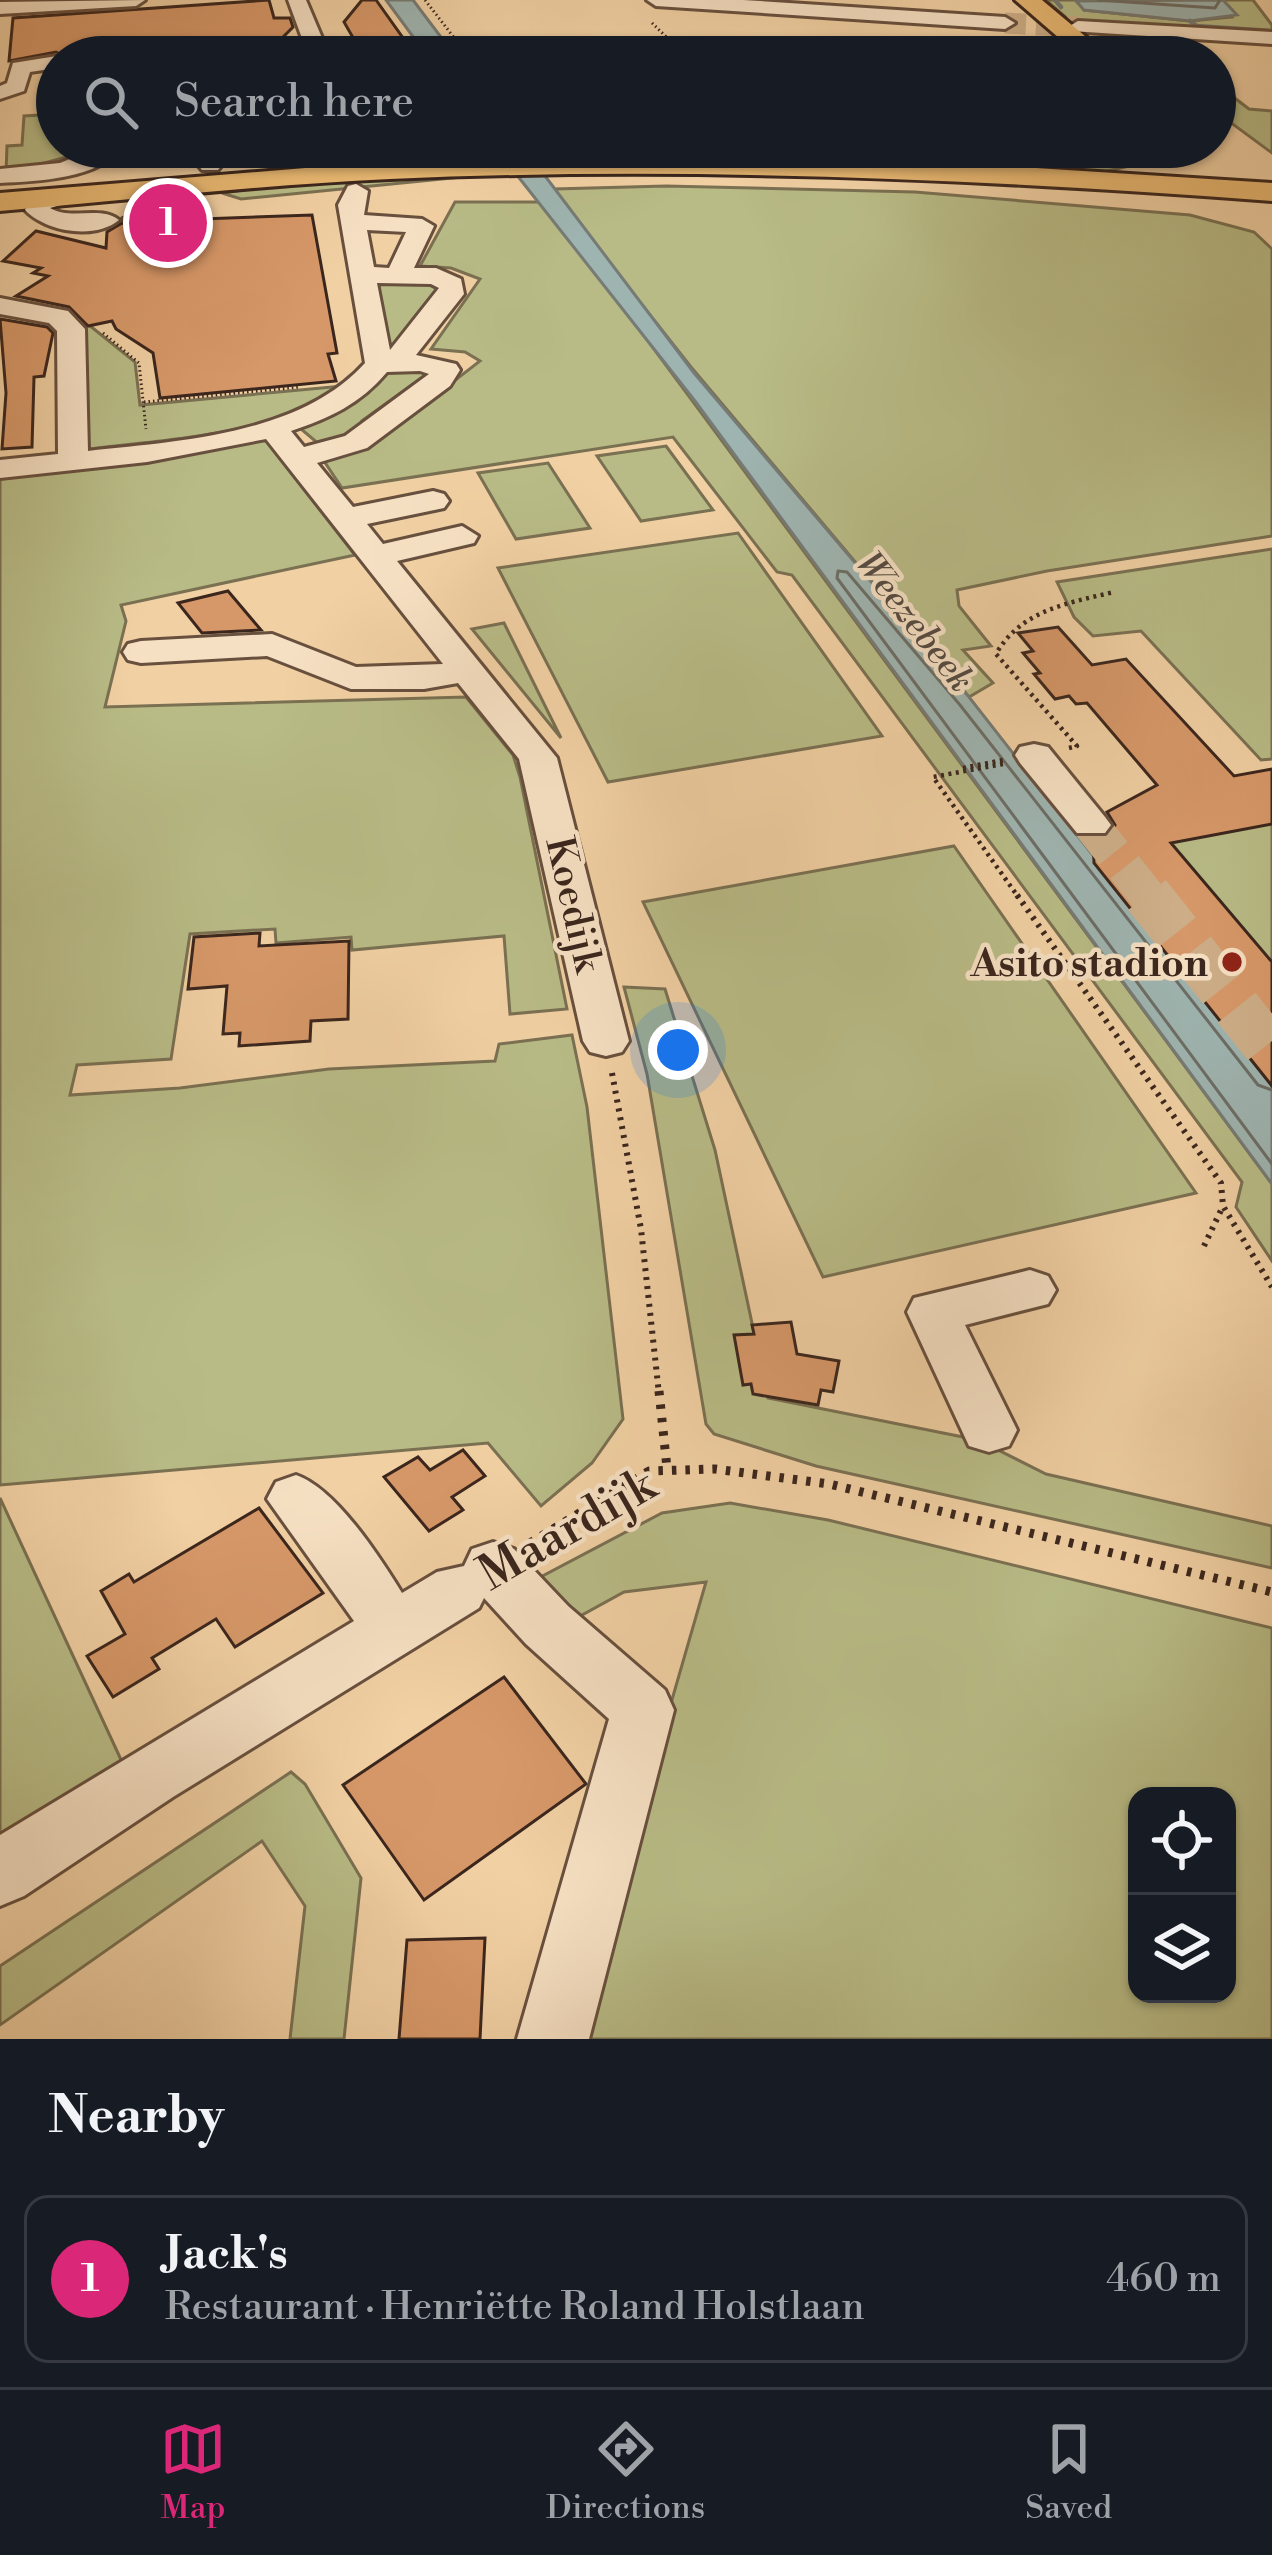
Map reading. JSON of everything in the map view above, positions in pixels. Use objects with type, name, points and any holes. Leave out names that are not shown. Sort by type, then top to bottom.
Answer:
[{"type":"main road","points":[[1027,0],[1071,36]]},
{"type":"main road","points":[[1001,11],[1036,36]]},
{"type":"main road","points":[[0,202],[173,205],[461,176],[751,168]]},
{"type":"main road","points":[[853,168],[1253,193]]},
{"type":"main road","points":[[1086,180],[1131,168]]},
{"type":"main road","points":[[1209,168],[1253,193]]},
{"type":"main road","points":[[530,175],[884,184],[1120,198],[1253,193]]},
{"type":"main road","points":[[0,213],[259,178],[347,185]]},
{"type":"main road","points":[[230,202],[213,196],[213,189],[259,178]]},
{"type":"street","points":[[0,8],[136,0]]},
{"type":"street","points":[[297,0],[312,36]]},
{"type":"street","points":[[656,0],[1001,11]]},
{"type":"street","points":[[1078,27],[1272,38]]},
{"type":"street","points":[[0,93],[17,87],[20,67],[36,65]]},
{"type":"street","points":[[0,176],[59,168]]},
{"type":"street","points":[[347,185],[381,369]]},
{"type":"street","points":[[347,185],[422,226],[398,275]]},
{"type":"street","points":[[50,204],[59,224],[107,220]]},
{"type":"street","points":[[135,219],[149,218],[173,205]]},
{"type":"street","points":[[287,444],[381,369],[451,294],[452,285],[436,276],[365,275]]},
{"type":"street","points":[[0,306],[66,322],[71,329],[73,461]]},
{"type":"street","points":[[0,469],[147,451],[356,442],[440,380],[446,370],[437,364],[381,369]]},
{"type":"street","name":"Koedijk","points":[[287,444],[538,758],[614,982],[606,1041]]},
{"type":"street","points":[[348,518],[433,501]]},
{"type":"street","points":[[377,555],[462,536]]},
{"type":"street","points":[[141,652],[272,645],[351,678],[424,678],[469,670]]},
{"type":"street","points":[[1021,758],[1091,825]]},
{"type":"street","points":[[989,1430],[933,1312],[1030,1290]]},
{"type":"street","points":[[296,1499],[363,1582],[392,1631]]},
{"type":"street","points":[[476,1578],[547,1625],[644,1710],[553,2039]]},
{"type":"street","name":"Maardijk","points":[[0,1873],[476,1578]]},
{"type":"path","points":[[425,0],[453,36]]},
{"type":"path","points":[[654,25],[665,36]]},
{"type":"path","points":[[66,322],[88,321],[139,363],[147,451]]},
{"type":"path","points":[[143,402],[381,369]]},
{"type":"path","points":[[1114,592],[1024,619],[1006,630],[996,654],[1078,746],[933,777],[1221,1184],[1223,1206],[1272,1287]]},
{"type":"path","points":[[954,772],[1021,758]]},
{"type":"path","points":[[606,1041],[641,1229],[667,1468]]},
{"type":"path","points":[[1204,1246],[1223,1206]]},
{"type":"path","name":"Maardijk","points":[[476,1578],[633,1479],[667,1468],[829,1484],[1272,1592]]},
{"type":"green space","points":[[1046,0],[1077,0],[1084,10],[1190,21],[1232,17],[1223,0],[1253,0],[1272,25],[1272,33],[1070,21]]},
{"type":"green space","points":[[1236,99],[1249,109],[1272,111],[1272,153],[1236,126]]},
{"type":"green space","points":[[36,115],[36,165],[6,173],[7,146],[22,145],[24,116]]},
{"type":"green space","points":[[864,168],[1120,168],[1099,173]]},
{"type":"green space","points":[[472,176],[241,199],[222,193],[306,181]]},
{"type":"green space","points":[[666,186],[915,192],[1190,215],[1254,232],[1272,249],[1272,536],[957,590],[959,606],[991,646],[963,650],[993,683],[969,697],[691,367],[555,189]]},
{"type":"green space","points":[[455,202],[539,202],[617,299],[1272,1184],[1272,1261],[1236,1207],[1242,1182],[792,575],[777,572],[673,437],[342,488],[324,461],[368,448],[480,361],[465,352],[431,349],[480,279],[451,268],[420,266]]},
{"type":"green space","points":[[415,277],[439,290],[398,349],[389,350],[378,282]]},
{"type":"green space","points":[[89,325],[135,362],[140,405],[343,386],[314,403],[253,425],[90,449],[84,447],[81,326]]},
{"type":"green space","points":[[434,367],[436,381],[420,379],[363,420],[376,425],[350,443],[320,445],[301,429],[368,393],[386,368]]},
{"type":"green space","points":[[265,439],[355,555],[121,605],[126,621],[105,707],[466,697],[513,755],[567,1009],[510,1014],[504,936],[352,950],[351,937],[276,943],[275,929],[190,934],[171,1059],[77,1065],[70,1095],[180,1088],[329,1069],[495,1061],[499,1044],[572,1035],[587,1107],[623,1419],[592,1463],[541,1506],[488,1443],[0,1485],[0,477]]},
{"type":"green space","points":[[666,446],[713,510],[641,521],[597,456]]},
{"type":"green space","points":[[548,463],[590,528],[516,539],[478,473]]},
{"type":"green space","points":[[738,533],[882,736],[608,782],[498,568]]},
{"type":"green space","points":[[1272,549],[1272,759],[1261,760],[1141,631],[1093,636],[1074,617],[1057,582]]},
{"type":"green space","points":[[504,623],[561,738],[472,629]]},
{"type":"green space","name":"Asito stadion","points":[[1272,780],[1272,1063],[1112,832]]},
{"type":"green space","points":[[954,846],[1196,1193],[823,1277],[643,902]]},
{"type":"green space","points":[[624,987],[665,989],[715,1150],[768,1398],[978,1440],[1046,1474],[1272,1526],[1272,1568],[816,1466],[714,1434],[706,1424],[647,1074]]},
{"type":"green space","points":[[0,1498],[123,1764],[0,1841]]},
{"type":"green space","points":[[730,1503],[828,1520],[1272,1628],[1272,2039],[574,2039],[706,1582],[624,1592],[571,1621],[535,1580],[662,1513]]},
{"type":"green space","points":[[291,1772],[305,1784],[361,1878],[344,2039],[290,2039],[305,1906],[262,1841],[0,2025],[0,1966]]},
{"type":"water","points":[[386,0],[413,0],[440,36],[413,36]]},
{"type":"water","points":[[1223,0],[1237,15],[1190,21],[1084,10],[1076,1]]},
{"type":"water","points":[[511,168],[539,168],[694,373],[969,697],[1272,1084],[1272,1184],[695,401]]},
{"type":"building","points":[[269,0],[274,18],[290,18],[293,27],[284,36],[36,36],[36,56],[9,61],[13,18]]},
{"type":"building","points":[[362,0],[376,0],[402,36],[352,36],[344,22]]},
{"type":"building","points":[[312,215],[337,353],[328,354],[336,381],[160,398],[153,353],[116,329],[112,321],[88,326],[69,307],[16,296],[48,276],[33,273],[41,268],[3,261],[36,231],[106,248],[107,232],[122,223],[146,230],[174,220]]},
{"type":"building","points":[[0,319],[47,327],[53,333],[44,376],[34,377],[32,447],[2,449],[6,393]]},
{"type":"building","points":[[228,591],[261,630],[202,633],[178,603]]},
{"type":"building","points":[[1058,627],[1092,665],[1126,659],[1234,776],[1272,769],[1272,824],[1171,843],[1272,962],[1272,1086],[1094,863],[1093,838],[1109,836],[1115,825],[1107,812],[1157,785],[1087,703],[1076,704],[1069,696],[1055,699],[1034,674],[1040,673],[1023,653],[1033,651],[1018,633]]},
{"type":"building","points":[[260,933],[259,946],[349,941],[348,1019],[311,1021],[310,1041],[239,1046],[240,1033],[223,1034],[227,986],[188,989],[194,937]]},
{"type":"building","points":[[791,1322],[797,1354],[839,1361],[833,1392],[821,1390],[818,1405],[753,1394],[751,1384],[743,1385],[734,1335],[754,1334],[752,1325]]},
{"type":"building","points":[[463,1450],[485,1476],[452,1497],[463,1510],[429,1531],[384,1477],[418,1457],[430,1470]]},
{"type":"building","points":[[259,1508],[323,1593],[235,1647],[216,1619],[152,1658],[159,1669],[113,1697],[87,1656],[125,1634],[101,1591],[129,1574],[134,1582]]},
{"type":"building","points":[[504,1677],[586,1784],[424,1900],[343,1785]]},
{"type":"building","points":[[485,1938],[480,2039],[399,2039],[407,1940]]},
{"type":"waterway","points":[[1055,0],[1061,7]]},
{"type":"waterway","points":[[1190,21],[1197,26],[1272,31]]},
{"type":"tunnel","points":[[1005,23],[1078,27]]},
{"type":"tunnel","points":[[1091,825],[1149,898]]},
{"type":"tunnel","points":[[1147,895],[1272,1052]]},
{"type":"place","name":"Jack's","points":[[168,223]]},
{"type":"place","name":"Asito stadion","points":[[1232,962]]},
{"type":"water label","name":"Weezebeek","points":[[916,621]]}]
